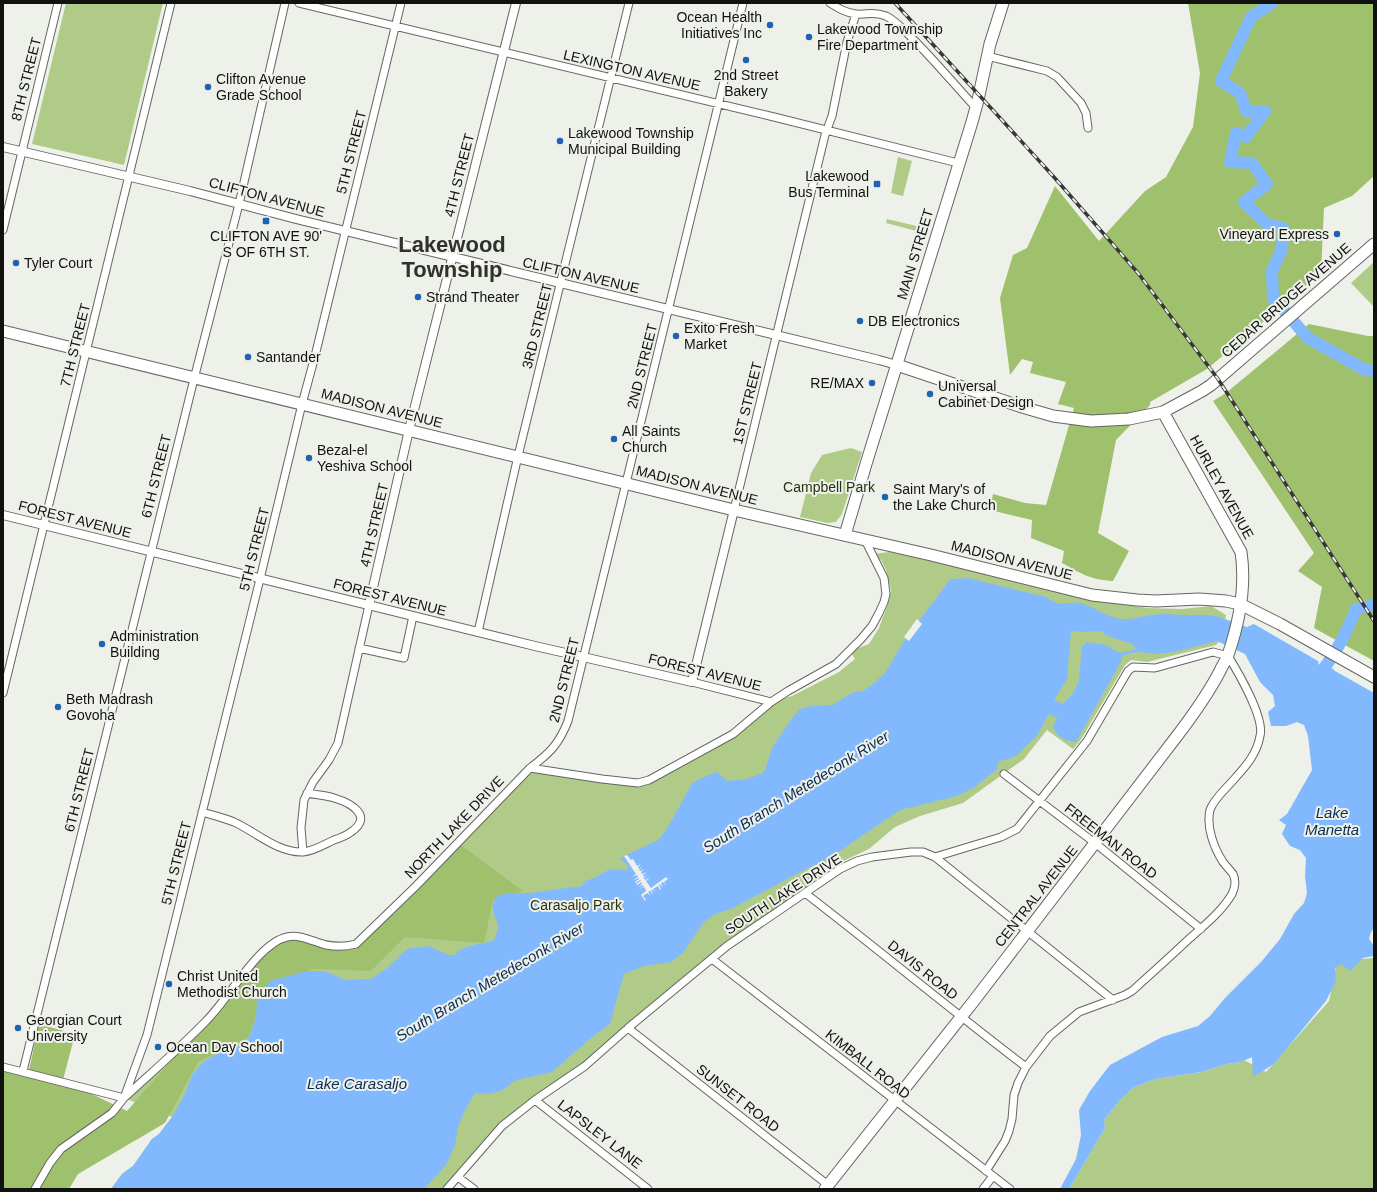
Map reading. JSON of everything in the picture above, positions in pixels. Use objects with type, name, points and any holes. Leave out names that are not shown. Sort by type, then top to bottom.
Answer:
[{"type":"main road","name":"MAIN STREET","points":[[845,535],[976,108],[987,56],[1003,3]]},
{"type":"main road","name":"CEDAR BRIDGE AVENUE","points":[[897,365],[1022,407],[1072,420],[1120,420],[1163,412],[1202,391],[1218,379],[1260,341],[1374,244]]},
{"type":"main road","name":"MADISON AVENUE","points":[[3,331],[734,510],[845,535],[1092,595],[1156,601],[1199,599],[1226,601],[1280,624],[1374,677]]},
{"type":"main road","name":"HURLEY AVENUE","points":[[1163,412],[1241,552],[1243,566],[1240,606]]},
{"type":"main road","name":"CENTRAL AVENUE","points":[[828,1188],[894,1101],[1095,844],[1199,707],[1228,655],[1240,606]]},
{"type":"street","name":"8TH STREET","points":[[3,230],[58,3]]},
{"type":"street","name":"7TH STREET","points":[[3,693],[171,3]]},
{"type":"street","name":"6TH STREET","points":[[23,1071],[194,379],[239,204],[285,3]]},
{"type":"street","name":"LEXINGTON AVENUE","points":[[299,3],[958,163]]},
{"type":"street","name":"5TH STREET","points":[[124,1098],[147,1035],[401,3]]},
{"type":"street","name":"4TH STREET","points":[[303,852],[301,828],[304,800],[313,782],[329,760],[338,743],[409,430],[516,3]]},
{"type":"street","name":"3RD STREET","points":[[478,632],[518,456],[629,3]]},
{"type":"street","name":"2ND STREET","points":[[530,768],[545,756],[562,737],[568,722],[743,3]]},
{"type":"street","points":[[830,3],[841,10],[856,14],[872,12],[880,14],[900,26],[976,108]]},
{"type":"street","name":"1ST STREET","points":[[692,682],[826,130],[832,116],[847,42],[856,14]]},
{"type":"street","points":[[987,56],[1047,71],[1057,78],[1080,103],[1086,113],[1088,128]]},
{"type":"street","name":"CLIFTON AVENUE","points":[[3,148],[190,191],[346,231],[897,365]]},
{"type":"street","name":"FOREST AVENUE","points":[[3,515],[260,579],[771,702]]},
{"type":"street","points":[[530,768],[607,780],[638,783],[649,780],[733,734],[771,702],[836,664],[872,626],[884,602],[886,594],[885,582],[865,540]]},
{"type":"street","points":[[359,648],[404,658],[413,616]]},
{"type":"street","name":"SOUTH LAKE DRIVE","points":[[447,1189],[502,1126],[535,1100],[585,1066],[628,1028],[727,946],[840,869],[857,861],[872,857],[911,852],[923,852],[935,856],[1001,837],[1017,828],[1087,741],[1128,671],[1132,667],[1155,668],[1213,652],[1228,655]]},
{"type":"street","points":[[986,1171],[1005,1141],[1009,1131],[1012,1119],[1014,1095],[1026,1067],[1050,1036],[1079,1012],[1113,1000],[1132,991],[1201,929],[1233,893],[1235,883],[1233,875],[1217,849],[1210,831],[1210,810],[1217,798],[1251,760],[1261,734],[1253,703],[1228,655]]},
{"type":"street","name":"NORTH LAKE DRIVE","points":[[35,1189],[50,1163],[61,1148],[112,1112],[124,1098],[208,1020],[246,970],[266,949],[276,941],[288,936],[303,938],[337,947],[346,947],[356,944],[419,883],[530,768]]},
{"type":"street","name":"FREEMAN ROAD","points":[[1004,774],[1095,844],[1201,929]]},
{"type":"street","points":[[202,812],[233,822],[274,844],[287,849],[303,852],[317,848],[350,833],[360,824],[362,818],[359,811],[353,806],[334,798],[307,793]]},
{"type":"street","points":[[935,856],[1113,1000]]},
{"type":"street","name":"DAVIS ROAD","points":[[805,893],[1026,1067]]},
{"type":"street","name":"KIMBALL ROAD","points":[[712,959],[894,1101],[1010,1189]]},
{"type":"street","name":"SUNSET ROAD","points":[[628,1028],[828,1188]]},
{"type":"street","points":[[3,1067],[124,1098]]},
{"type":"street","name":"LAPSLEY LANE","points":[[535,1100],[648,1189]]},
{"type":"street","points":[[983,1189],[993,1176]]},
{"type":"street","points":[[458,1177],[474,1189]]},
{"type":"green space","points":[[66,3],[163,3],[124,165],[32,144]]},
{"type":"green space","points":[[1188,3],[1374,3],[1374,176],[1352,196],[1324,208],[1321,273],[1207,369],[1150,402],[1150,405],[1116,440],[1098,533],[1129,551],[1113,581],[1098,579],[1074,570],[1062,563],[1064,551],[1031,538],[1032,520],[990,510],[993,494],[1025,503],[1046,505],[1074,408],[1058,404],[1066,382],[1030,373],[1033,362],[1022,359],[1010,375],[1000,298],[1013,255],[1027,248],[1055,186],[1099,241],[1145,191],[1166,177],[1193,127],[1200,73]]},
{"type":"green space","points":[[898,157],[912,161],[903,196],[891,193]]},
{"type":"green space","points":[[887,219],[925,228],[924,233],[886,223]]},
{"type":"green space","points":[[1374,262],[1374,307],[1351,283]]},
{"type":"green space","points":[[1309,324],[1374,336],[1374,661],[1314,628],[1322,587],[1298,571],[1314,553],[1213,401],[1226,393]]},
{"type":"green space","name":"Campbell Park","points":[[851,448],[862,452],[842,514],[836,522],[827,523],[800,517],[811,473],[822,455]]},
{"type":"green space","name":"Lake Carasaljo","points":[[890,552],[1106,601],[1147,608],[1182,609],[1211,606],[1226,615],[1221,639],[1216,645],[1147,662],[1131,660],[1125,665],[1080,741],[1073,749],[1047,730],[1024,759],[963,803],[920,816],[895,827],[869,849],[826,869],[805,893],[727,946],[585,1066],[502,1126],[447,1189],[111,1189],[122,1174],[133,1166],[152,1139],[159,1134],[172,1117],[124,1098],[208,1020],[266,949],[356,944],[530,768],[638,783],[757,719],[771,702],[792,696],[839,672],[855,659],[850,651],[869,644],[879,628],[889,601],[891,590],[886,570],[881,560],[872,554]]},
{"type":"green space","points":[[458,843],[523,891],[493,900],[484,943],[405,937],[371,971],[313,969],[268,986],[248,1038],[198,1062],[165,1123],[78,1174],[69,1189],[3,1189],[3,1069],[28,1075],[39,1024],[75,1034],[63,1080],[127,1111],[270,948],[292,936],[359,944]]},
{"type":"green space","points":[[1374,958],[1374,1189],[1069,1189],[1105,1128],[1104,1120],[1120,1100],[1133,1088],[1155,1079],[1202,1072],[1244,1060],[1266,1072],[1329,1001],[1337,961]]},
{"type":"water","name":"Lake Carasaljo","points":[[968,578],[1046,597],[1061,604],[1084,604],[1111,617],[1121,619],[1132,619],[1158,614],[1203,615],[1216,616],[1247,627],[1254,624],[1318,661],[1322,670],[1326,671],[1332,668],[1374,693],[1374,928],[1369,939],[1374,946],[1374,956],[1363,958],[1350,971],[1341,964],[1335,968],[1336,981],[1326,1001],[1274,1064],[1253,1077],[1252,1057],[1241,1062],[1226,1064],[1202,1072],[1155,1079],[1133,1088],[1120,1100],[1104,1120],[1105,1128],[1069,1189],[1060,1189],[1076,1159],[1081,1135],[1079,1110],[1090,1091],[1110,1065],[1162,1037],[1198,1026],[1210,1016],[1225,998],[1262,961],[1280,939],[1294,914],[1304,903],[1307,893],[1305,876],[1306,858],[1300,850],[1290,846],[1282,834],[1286,825],[1279,820],[1287,814],[1312,770],[1308,736],[1304,725],[1297,722],[1286,726],[1271,726],[1268,712],[1275,706],[1273,695],[1260,682],[1245,654],[1217,641],[1173,652],[1155,654],[1141,652],[1130,653],[1122,656],[1122,660],[1076,742],[1066,740],[1057,734],[1053,727],[1057,718],[1049,714],[1036,737],[1016,756],[998,762],[997,769],[975,787],[957,796],[900,810],[831,857],[731,909],[715,914],[704,922],[683,953],[671,962],[644,966],[624,974],[610,1024],[591,1038],[552,1072],[516,1080],[501,1091],[486,1094],[475,1093],[464,1112],[458,1127],[455,1145],[446,1165],[424,1189],[111,1189],[122,1174],[133,1166],[152,1139],[159,1134],[172,1117],[184,1096],[192,1075],[204,1061],[221,1052],[245,1044],[256,1018],[257,1001],[270,981],[307,971],[324,971],[344,980],[371,979],[386,969],[407,949],[429,946],[448,955],[454,955],[458,951],[468,947],[494,940],[498,928],[493,910],[496,897],[507,893],[530,893],[582,886],[585,881],[597,877],[612,869],[627,870],[629,867],[620,858],[656,841],[661,837],[692,783],[717,772],[727,781],[746,779],[761,774],[765,770],[772,748],[792,718],[800,709],[812,706],[832,705],[854,692],[863,691],[874,683],[885,673],[904,641],[948,582],[952,579]],"holes":[[[1071,631],[1101,631],[1108,636],[1132,644],[1137,649],[1120,653],[1106,645],[1087,642],[1082,647],[1079,680],[1074,692],[1063,704],[1054,700],[1067,679]]]},
{"type":"pier","points":[[917,619],[922,624],[909,641],[904,637]]},
{"type":"pier","points":[[627,855],[631,860],[633,859],[637,866],[641,864],[638,867],[639,869],[643,866],[639,870],[644,869],[641,872],[642,874],[647,872],[643,875],[644,877],[648,874],[644,878],[645,880],[650,877],[646,881],[651,888],[666,877],[668,879],[664,882],[666,886],[663,882],[661,883],[663,888],[660,884],[660,890],[658,886],[653,889],[656,893],[651,890],[654,895],[650,891],[648,892],[651,896],[647,893],[643,896],[646,900],[645,901],[641,895],[646,891],[645,888],[639,889],[644,886],[643,885],[638,887],[642,884],[642,882],[637,885],[636,884],[641,881],[635,882],[639,878],[633,880],[638,877],[637,875],[632,877],[636,874],[624,856]]},
{"type":"waterway","name":"South Branch Metedeconk River","points":[[1272,3],[1251,17],[1221,81],[1240,93],[1247,112],[1265,111],[1246,137],[1236,133],[1230,162],[1252,163],[1267,184],[1244,202],[1267,224],[1283,228],[1282,249],[1272,271],[1273,298],[1308,338],[1365,370],[1374,371]]},
{"type":"waterway","name":"South Branch Metedeconk River","points":[[1313,682],[1338,647],[1356,609],[1374,605]]},
{"type":"railway","points":[[895,3],[1053,176],[1138,273],[1218,379],[1374,621]]},
{"type":"place","name":"Ocean Health Initiatives Inc","points":[[770,25]]},
{"type":"place","name":"Lakewood Township Fire Department","points":[[809,37]]},
{"type":"place","name":"2nd Street Bakery","points":[[746,60]]},
{"type":"place","name":"Clifton Avenue Grade School","points":[[208,87]]},
{"type":"place","name":"Lakewood Township Municipal Building","points":[[560,141]]},
{"type":"place","name":"Lakewood Bus Terminal","points":[[877,184]]},
{"type":"place","name":"CLIFTON AVE 90' S OF 6TH ST.","points":[[266,221]]},
{"type":"place","name":"Vineyard Express","points":[[1337,234]]},
{"type":"place","name":"Tyler Court","points":[[16,263]]},
{"type":"place","name":"Strand Theater","points":[[418,297]]},
{"type":"place","name":"DB Electronics","points":[[860,321]]},
{"type":"place","name":"Exito Fresh Market","points":[[676,336]]},
{"type":"place","name":"Santander","points":[[248,357]]},
{"type":"place","name":"RE/MAX","points":[[872,383]]},
{"type":"place","name":"Universal Cabinet Design","points":[[930,394]]},
{"type":"place","name":"All Saints Church","points":[[614,439]]},
{"type":"place","name":"Bezal-el Yeshiva School","points":[[309,458]]},
{"type":"place","name":"Saint Mary's of the Lake Church","points":[[885,497]]},
{"type":"place","name":"Administration Building","points":[[102,644]]},
{"type":"place","name":"Beth Madrash Govoha","points":[[58,707]]},
{"type":"place","name":"Christ United Methodist Church","points":[[169,984]]},
{"type":"place","name":"Georgian Court University","points":[[18,1028]]},
{"type":"place","name":"Ocean Day School","points":[[158,1047]]},
{"type":"district","name":"Lakewood Township","points":[[452,256]]},
{"type":"water label","name":"Lake Manetta","points":[[1332,822]]},
{"type":"park label","name":"Carasaljo Park","points":[[576,905]]}]
